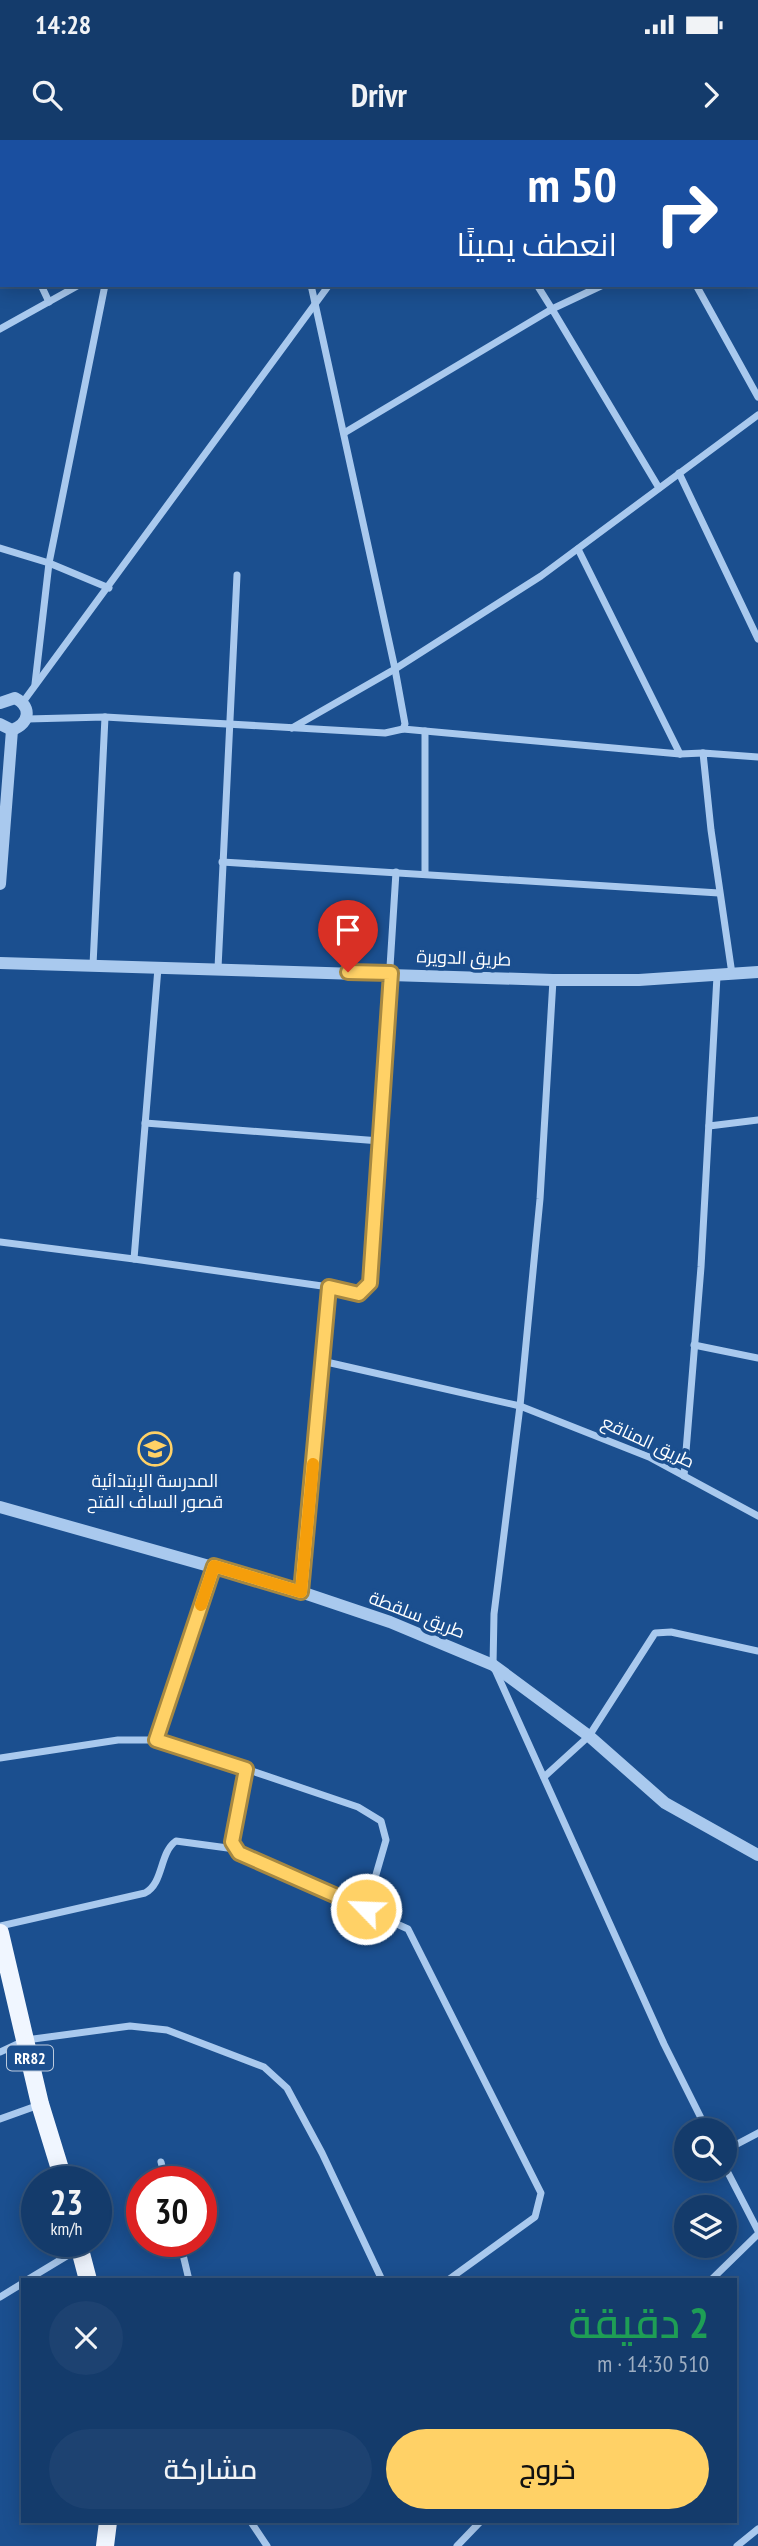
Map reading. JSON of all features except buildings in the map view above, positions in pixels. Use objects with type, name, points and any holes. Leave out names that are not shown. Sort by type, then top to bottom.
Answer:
[{"type":"main road","name":"RR82","points":[[0,1933],[40,2104],[59,2166]]},
{"type":"main road","points":[[82,2257],[87,2278]]},
{"type":"main road","points":[[105,2546],[108,2523]]},
{"type":"street","points":[[42,287],[49,302]]},
{"type":"street","points":[[0,329],[75,287]]},
{"type":"street","points":[[35,687],[49,563],[105,287]]},
{"type":"street","points":[[312,287],[395,669],[404,729]]},
{"type":"street","points":[[23,702],[328,287]]},
{"type":"street","points":[[538,287],[659,488]]},
{"type":"street","points":[[344,433],[552,309],[599,287]]},
{"type":"street","points":[[697,287],[758,397]]},
{"type":"street","points":[[292,728],[395,669],[541,576],[758,415]]},
{"type":"street","points":[[679,473],[758,639]]},
{"type":"street","points":[[0,548],[49,563],[109,588]]},
{"type":"street","points":[[578,549],[680,754]]},
{"type":"street","points":[[218,968],[237,575]]},
{"type":"street","points":[[0,884],[6,727],[21,727],[27,719],[23,702],[15,698],[2,699]]},
{"type":"street","points":[[93,965],[105,717]]},
{"type":"street","points":[[27,719],[105,717],[385,733],[404,729],[680,754],[758,757]]},
{"type":"street","points":[[425,731],[425,873]]},
{"type":"street","points":[[703,753],[719,893],[732,974]]},
{"type":"street","points":[[222,862],[719,893]]},
{"type":"street","points":[[0,1242],[329,1287],[359,1294],[370,1283],[396,872]]},
{"type":"street","name":"طريق الدويرة","points":[[0,963],[553,980],[717,976],[758,971]]},
{"type":"street","points":[[134,1259],[158,967]]},
{"type":"street","points":[[684,1476],[717,976]]},
{"type":"street","points":[[553,980],[540,1199],[520,1406],[494,1614],[493,1665],[664,2044],[701,2118]]},
{"type":"street","points":[[709,1126],[758,1120]]},
{"type":"street","points":[[145,1123],[380,1141]]},
{"type":"street","points":[[301,1592],[329,1287]]},
{"type":"street","points":[[694,1345],[758,1358]]},
{"type":"street","name":"طريق المناقع","points":[[322,1361],[520,1406],[649,1457],[758,1516]]},
{"type":"street","name":"طريق سلقطة","points":[[4,1510],[301,1592],[390,1622],[493,1665],[589,1736],[665,1803],[758,1855]]},
{"type":"street","points":[[156,1740],[214,1566]]},
{"type":"street","points":[[544,1777],[589,1736],[655,1633],[671,1632],[758,1650]]},
{"type":"street","points":[[0,1758],[118,1740],[156,1740],[358,1807],[382,1821],[386,1840],[366,1909]]},
{"type":"street","points":[[235,1849],[232,1842],[246,1769]]},
{"type":"street","points":[[0,1926],[145,1893],[156,1881],[168,1847],[176,1841],[235,1849],[404,1926],[411,1934],[541,2193],[535,2217],[451,2278]]},
{"type":"street","points":[[0,2052],[26,2040],[130,2026],[167,2030],[264,2067],[287,2088],[322,2153],[381,2278]]},
{"type":"street","points":[[0,2119],[40,2104]]},
{"type":"street","points":[[737,2144],[758,2133]]},
{"type":"street","points":[[161,2162],[162,2166]]},
{"type":"street","points":[[713,2278],[758,2233],[732,2181]]},
{"type":"street","points":[[30,2278],[61,2257]]},
{"type":"street","points":[[184,2257],[189,2278]]},
{"type":"street","points":[[0,2297],[21,2284]]},
{"type":"street","points":[[252,2523],[267,2546]]},
{"type":"street","points":[[457,2546],[479,2523]]},
{"type":"street","points":[[737,2546],[758,2529]]},
{"type":"slow traffic","points":[[201,1605],[214,1566],[301,1592],[313,1464]]},
{"type":"place","name":"المدرسة الإبتدائية قصور الساف الفتح","points":[[155,1449]]},
{"type":"route","points":[[348,972],[391,973],[370,1283],[364,1292],[359,1294],[329,1287],[301,1592],[214,1566],[156,1740],[246,1769],[232,1842],[239,1853],[366,1909]]}]
